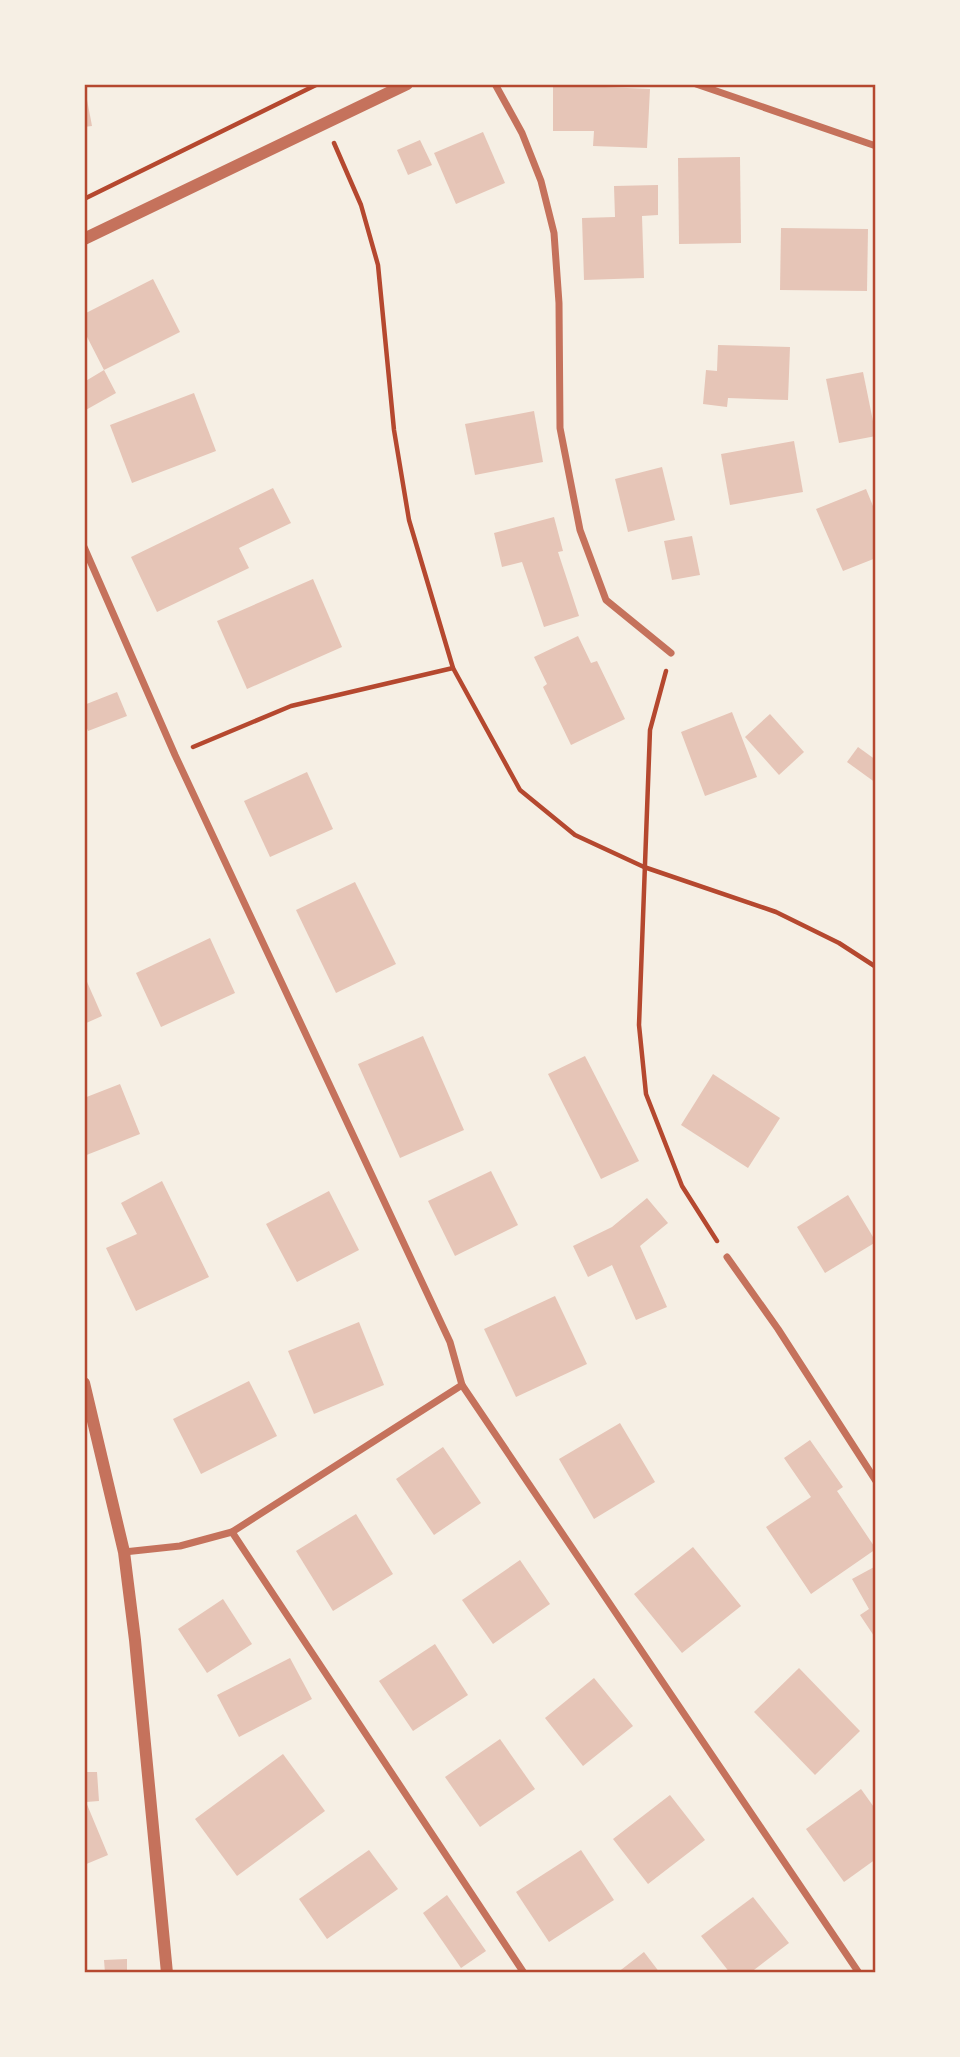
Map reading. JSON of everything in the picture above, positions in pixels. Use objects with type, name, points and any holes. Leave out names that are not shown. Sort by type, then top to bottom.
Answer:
[{"type":"street","points":[[84,239],[407,84]]},
{"type":"street","points":[[495,84],[522,133],[541,181],[554,233],[559,303],[560,428],[580,530],[607,600],[671,653]]},
{"type":"street","points":[[696,84],[876,146]]},
{"type":"street","points":[[84,547],[174,755],[450,1342],[463,1385],[859,1973]]},
{"type":"street","points":[[727,1257],[778,1329],[876,1481]]},
{"type":"street","points":[[84,1382],[124,1552],[167,1973]]},
{"type":"street","points":[[124,1552],[180,1546],[232,1532],[463,1385]]},
{"type":"street","points":[[232,1532],[524,1973]]},
{"type":"path","points":[[84,199],[318,84]]},
{"type":"path","points":[[325,124],[361,205],[378,265],[394,430],[409,520],[453,668],[520,790],[575,835],[644,867],[776,912],[839,943],[876,967]]},
{"type":"path","points":[[671,653],[650,730],[639,1025],[646,1094],[682,1186],[727,1257]]},
{"type":"path","points":[[174,755],[291,706],[453,668]]},
{"type":"building","points":[[84,84],[92,126],[84,127]]},
{"type":"building","points":[[553,84],[605,84],[605,87],[650,89],[647,148],[593,146],[594,131],[553,131]]},
{"type":"building","points":[[483,132],[505,183],[456,204],[434,153]]},
{"type":"building","points":[[420,140],[432,165],[408,175],[397,150]]},
{"type":"building","points":[[740,157],[741,243],[679,244],[678,158]]},
{"type":"building","points":[[658,185],[658,215],[642,216],[644,278],[584,280],[582,218],[615,217],[614,186]]},
{"type":"building","points":[[781,228],[868,229],[867,291],[780,290]]},
{"type":"building","points":[[153,279],[180,332],[104,370],[84,331],[84,314]]},
{"type":"building","points":[[718,345],[790,347],[788,400],[728,398],[727,407],[703,404],[706,370],[717,371]]},
{"type":"building","points":[[104,370],[116,393],[84,411],[84,382]]},
{"type":"building","points":[[863,372],[876,436],[839,443],[826,379]]},
{"type":"building","points":[[194,393],[216,451],[132,483],[110,425]]},
{"type":"building","points":[[534,411],[543,462],[475,475],[465,424]]},
{"type":"building","points":[[794,441],[803,492],[730,505],[721,454]]},
{"type":"building","points":[[662,467],[675,520],[628,532],[615,479]]},
{"type":"building","points":[[273,488],[291,523],[239,548],[249,568],[157,612],[131,557]]},
{"type":"building","points":[[866,489],[873,506],[876,505],[876,558],[843,571],[816,509]]},
{"type":"building","points":[[554,517],[563,551],[558,552],[579,616],[544,627],[522,562],[502,567],[494,533]]},
{"type":"building","points":[[692,536],[700,575],[672,580],[664,541]]},
{"type":"building","points":[[313,579],[342,647],[247,689],[217,621]]},
{"type":"building","points":[[578,636],[591,663],[597,661],[625,719],[571,745],[543,687],[547,684],[534,657]]},
{"type":"building","points":[[117,692],[127,716],[88,731],[84,721],[84,705]]},
{"type":"building","points":[[732,712],[757,777],[705,796],[681,732]]},
{"type":"building","points":[[770,714],[804,752],[779,775],[745,737]]},
{"type":"building","points":[[858,747],[876,760],[876,783],[847,762]]},
{"type":"building","points":[[307,772],[333,829],[270,857],[244,801]]},
{"type":"building","points":[[355,882],[396,964],[336,993],[296,910]]},
{"type":"building","points":[[210,938],[235,993],[161,1027],[136,973]]},
{"type":"building","points":[[84,975],[102,1016],[84,1024]]},
{"type":"building","points":[[423,1036],[464,1130],[400,1158],[358,1064]]},
{"type":"building","points":[[585,1056],[639,1161],[601,1179],[548,1074]]},
{"type":"building","points":[[713,1074],[780,1118],[748,1168],[681,1125]]},
{"type":"building","points":[[120,1084],[140,1134],[84,1156],[84,1098]]},
{"type":"building","points":[[491,1171],[518,1225],[455,1256],[428,1201]]},
{"type":"building","points":[[162,1181],[209,1277],[136,1311],[106,1248],[137,1234],[121,1203]]},
{"type":"building","points":[[329,1191],[359,1250],[297,1282],[266,1224]]},
{"type":"building","points":[[848,1195],[876,1242],[825,1273],[797,1227]]},
{"type":"building","points":[[647,1198],[668,1223],[640,1246],[667,1307],[636,1320],[612,1265],[588,1277],[573,1246],[612,1227]]},
{"type":"building","points":[[555,1296],[587,1364],[516,1397],[484,1329]]},
{"type":"building","points":[[359,1322],[384,1385],[314,1414],[288,1351]]},
{"type":"building","points":[[249,1381],[277,1436],[201,1474],[173,1419]]},
{"type":"building","points":[[620,1423],[655,1482],[594,1519],[559,1459]]},
{"type":"building","points":[[810,1440],[843,1487],[837,1491],[876,1549],[811,1594],[766,1527],[811,1497],[784,1458]]},
{"type":"building","points":[[443,1447],[481,1503],[434,1535],[396,1479]]},
{"type":"building","points":[[356,1514],[393,1574],[333,1611],[296,1551]]},
{"type":"building","points":[[693,1547],[741,1606],[682,1653],[634,1594]]},
{"type":"building","points":[[520,1560],[550,1604],[493,1644],[462,1600]]},
{"type":"building","points":[[876,1566],[876,1639],[860,1615],[869,1609],[852,1579]]},
{"type":"building","points":[[223,1599],[252,1644],[207,1673],[178,1629]]},
{"type":"building","points":[[435,1644],[468,1695],[413,1731],[379,1681]]},
{"type":"building","points":[[290,1658],[312,1699],[239,1737],[217,1695]]},
{"type":"building","points":[[799,1668],[860,1731],[815,1775],[754,1712]]},
{"type":"building","points":[[594,1678],[633,1726],[583,1766],[545,1718]]},
{"type":"building","points":[[500,1739],[535,1789],[480,1827],[445,1777]]},
{"type":"building","points":[[283,1754],[325,1811],[237,1876],[195,1819]]},
{"type":"building","points":[[84,1772],[97,1772],[99,1801],[86,1802],[108,1855],[84,1865]]},
{"type":"building","points":[[861,1789],[876,1810],[876,1859],[844,1882],[806,1829]]},
{"type":"building","points":[[670,1795],[705,1840],[648,1884],[613,1839]]},
{"type":"building","points":[[369,1850],[398,1889],[327,1939],[299,1899]]},
{"type":"building","points":[[581,1850],[614,1900],[549,1942],[516,1892]]},
{"type":"building","points":[[447,1895],[486,1951],[461,1968],[423,1913]]},
{"type":"building","points":[[753,1897],[789,1943],[750,1973],[730,1973],[701,1936]]},
{"type":"building","points":[[644,1952],[660,1973],[617,1973]]},
{"type":"building","points":[[127,1959],[127,1973],[105,1973],[104,1960]]}]
